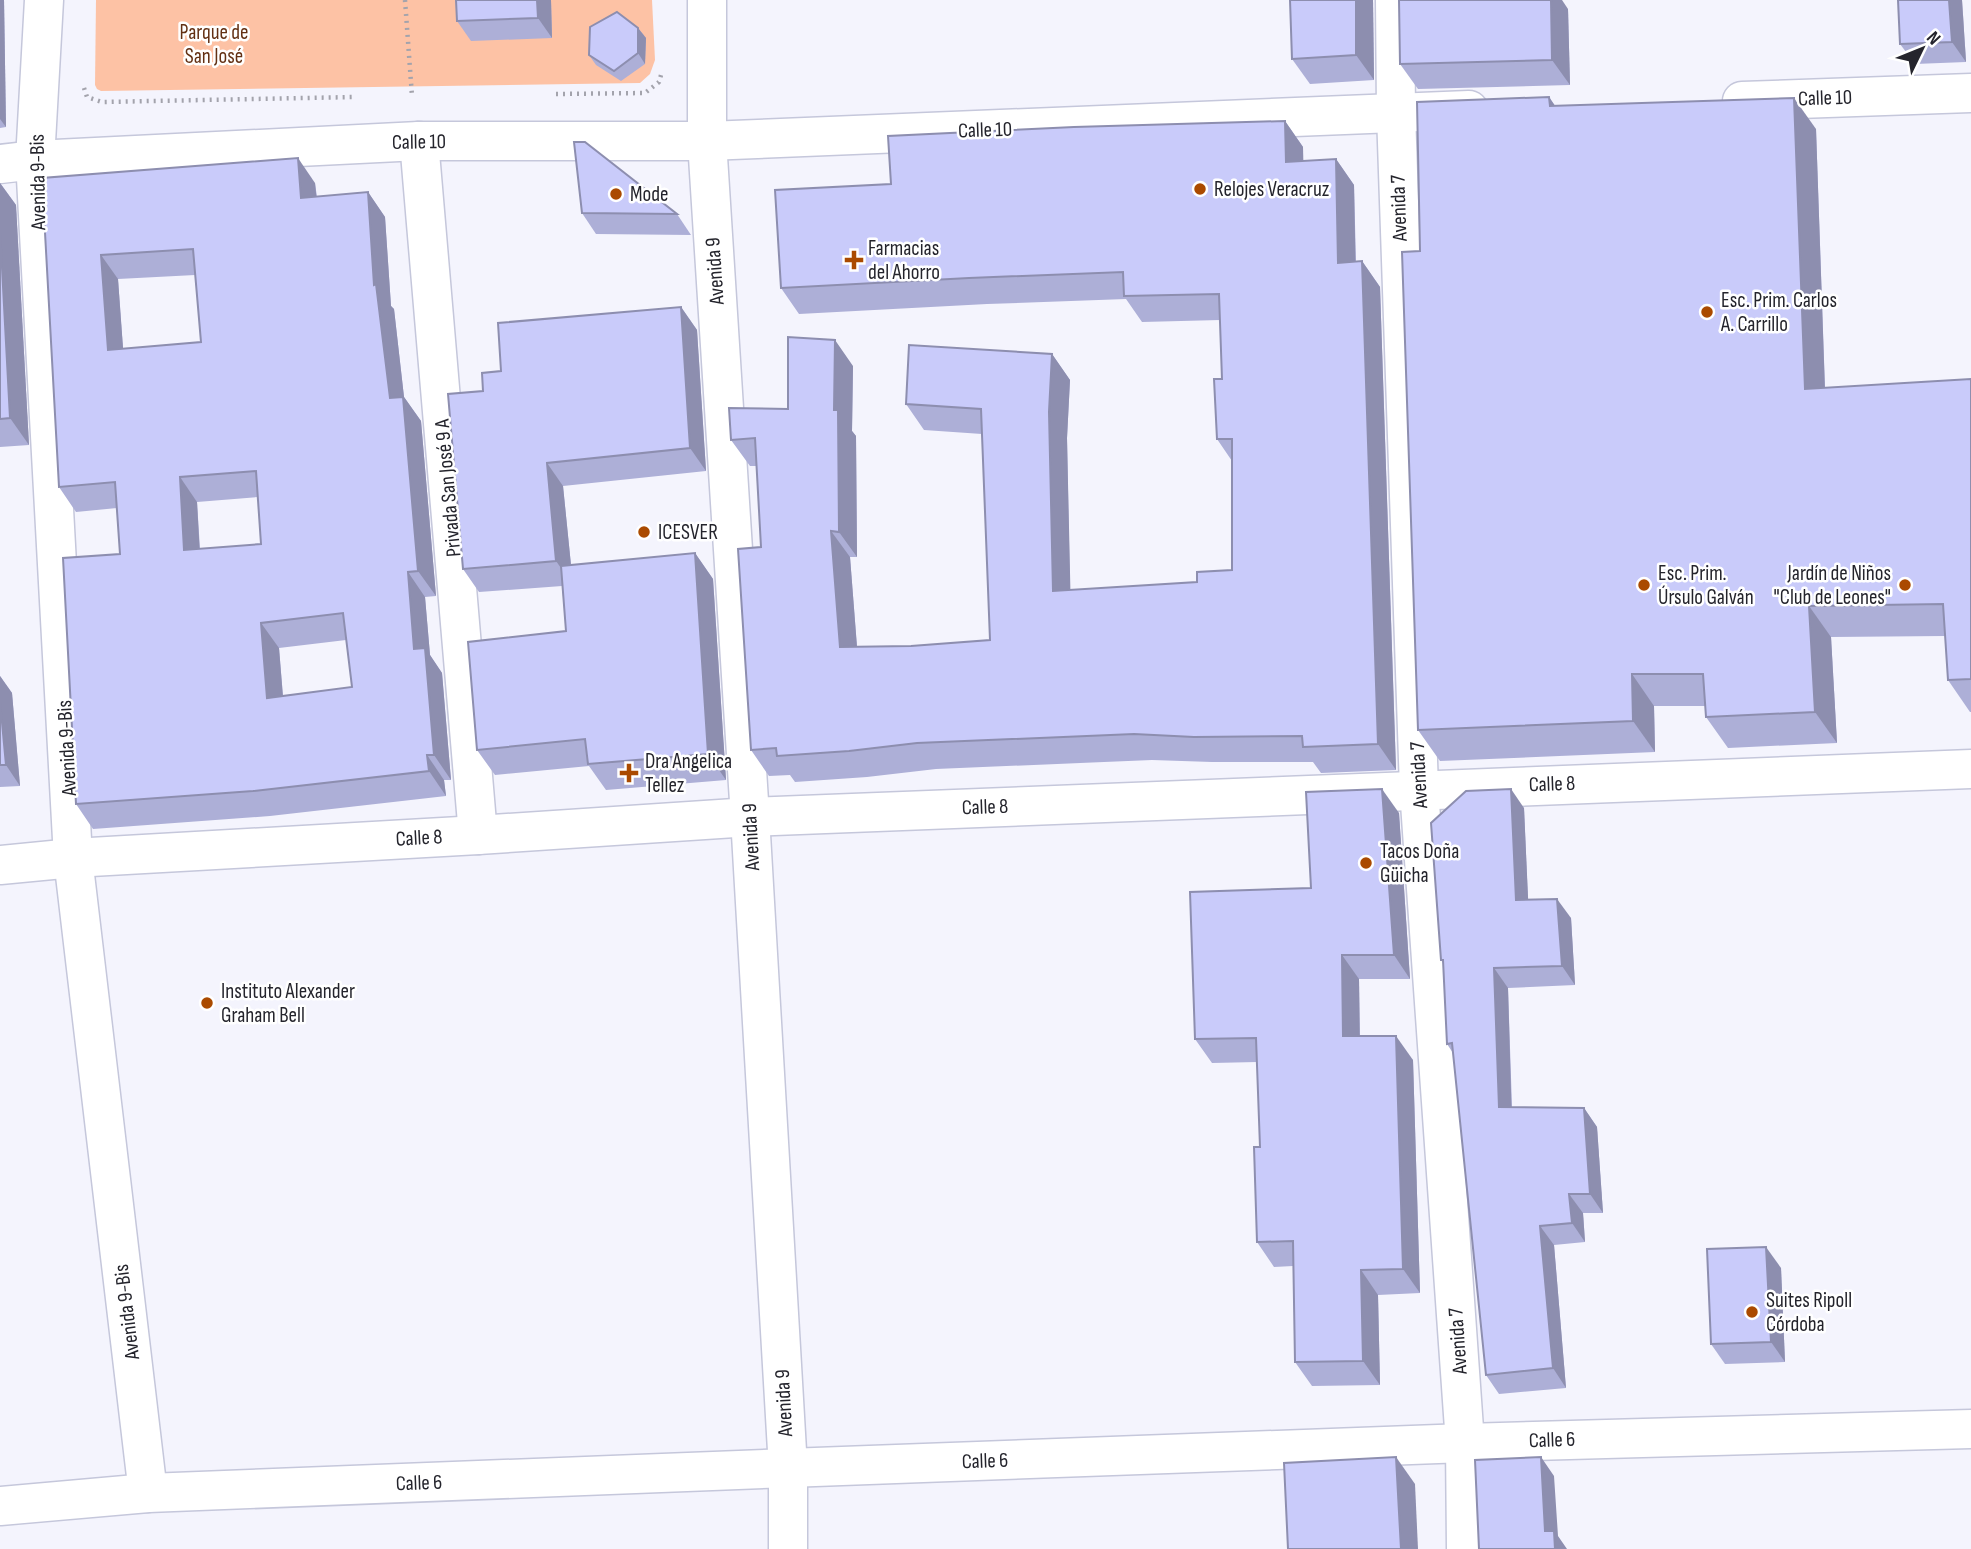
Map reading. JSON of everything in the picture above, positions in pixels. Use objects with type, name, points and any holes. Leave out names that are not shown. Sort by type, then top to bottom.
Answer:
[{"type":"street","name":"Avenida 9-Bis","points":[[44,0],[18,162],[72,859],[148,1493]]},
{"type":"street","name":"Avenida 9","points":[[707,0],[707,141],[788,1468],[788,1549]]},
{"type":"street","name":"Avenida 7","points":[[1395,0],[1396,113],[1419,789],[1465,1443],[1466,1549]]},
{"type":"street","name":"Calle 10","points":[[1711,102],[1971,93]]},
{"type":"street","name":"Calle 10","points":[[18,162],[419,141],[707,141],[1506,109]]},
{"type":"street","name":"Privada San José 9 A","points":[[419,141],[478,835]]},
{"type":"street","name":"Calle 8","points":[[0,865],[750,817],[1971,769]]},
{"type":"street","name":"Calle 6","points":[[0,1506],[148,1493],[1465,1443],[1971,1429]]},
{"type":"path","points":[[399,96],[412,96],[405,0]]},
{"type":"path","points":[[549,94],[645,93],[659,82],[662,71]]},
{"type":"path","points":[[82,83],[87,97],[102,102],[358,97]]},
{"type":"green space","name":"Parque de San José","points":[[96,0],[652,0],[655,60],[650,74],[640,83],[101,91],[95,85]]},
{"type":"building","points":[[456,0],[537,0],[538,18],[457,21]]},
{"type":"building","points":[[1290,0],[1356,0],[1356,55],[1292,59]]},
{"type":"building","points":[[1399,0],[1551,0],[1552,60],[1400,64]]},
{"type":"building","points":[[1898,0],[1949,0],[1952,42],[1900,44]]},
{"type":"building","points":[[617,12],[638,28],[638,53],[614,71],[589,55],[590,27]]},
{"type":"building","points":[[1549,97],[1550,106],[1794,98],[1805,389],[1971,379],[1971,679],[1948,680],[1943,604],[1809,606],[1815,712],[1706,717],[1703,674],[1632,674],[1633,721],[1418,730],[1402,252],[1420,251],[1417,102]]},
{"type":"building","points":[[1285,121],[1286,162],[1336,159],[1338,263],[1362,261],[1378,744],[1303,747],[1302,736],[1194,737],[1134,734],[917,743],[777,756],[776,748],[751,750],[738,549],[761,547],[755,438],[731,440],[729,408],[788,409],[788,337],[835,340],[834,410],[838,410],[839,532],[831,531],[840,647],[911,646],[990,640],[981,409],[906,404],[909,345],[1052,354],[1049,412],[1053,591],[1197,582],[1197,572],[1232,570],[1232,439],[1217,439],[1214,379],[1222,379],[1219,294],[1124,296],[1123,272],[781,288],[775,190],[891,184],[888,136]]},
{"type":"building","points":[[574,142],[585,142],[677,214],[582,213]]},
{"type":"building","points":[[298,158],[301,198],[368,192],[374,285],[376,284],[390,398],[403,397],[418,571],[408,572],[414,649],[425,648],[434,755],[427,755],[429,771],[253,791],[76,804],[63,558],[120,554],[115,482],[59,487],[42,178]],"holes":[[[193,249],[201,342],[108,350],[101,255]],[[256,471],[261,544],[184,550],[180,477]],[[343,613],[352,687],[267,698],[261,623]]]},
{"type":"building","points":[[0,230],[10,418],[0,419]]},
{"type":"building","points":[[681,307],[690,448],[547,463],[556,561],[463,569],[448,394],[483,391],[482,373],[501,371],[498,323]]},
{"type":"building","points":[[695,553],[708,754],[588,764],[585,739],[477,750],[468,642],[566,631],[561,566]]},
{"type":"building","points":[[0,701],[6,765],[0,765]]},
{"type":"building","points":[[1382,789],[1394,955],[1342,955],[1343,1036],[1396,1036],[1403,1269],[1361,1270],[1363,1361],[1295,1362],[1293,1241],[1257,1242],[1254,1147],[1260,1147],[1256,1038],[1195,1039],[1190,892],[1311,888],[1306,792]]},
{"type":"building","points":[[1511,789],[1516,900],[1557,899],[1562,966],[1494,968],[1499,1107],[1584,1108],[1590,1194],[1569,1194],[1572,1223],[1540,1226],[1553,1368],[1486,1375],[1452,1043],[1447,1044],[1431,823],[1466,791]]},
{"type":"building","points":[[1766,1247],[1771,1342],[1711,1344],[1707,1249]]},
{"type":"building","points":[[1396,1457],[1401,1549],[1288,1549],[1284,1463]]},
{"type":"building","points":[[1541,1457],[1545,1531],[1554,1531],[1555,1549],[1479,1549],[1475,1460]]},
{"type":"place","name":"Relojes Veracruz","points":[[1200,189]]},
{"type":"place","name":"Mode","points":[[616,194]]},
{"type":"place","name":"Farmacias del Ahorro","points":[[854,260]]},
{"type":"place","name":"Esc. Prim. Carlos A. Carrillo","points":[[1707,312]]},
{"type":"place","name":"ICESVER","points":[[644,532]]},
{"type":"place","name":"Esc. Prim. Úrsulo Galván","points":[[1644,585]]},
{"type":"place","name":"Jardín de Niños \"Club de Leones\"","points":[[1905,585]]},
{"type":"place","name":"Dra Angelica Tellez","points":[[629,773]]},
{"type":"place","name":"Tacos Doña Güicha","points":[[1366,863]]},
{"type":"place","name":"Instituto Alexander Graham Bell","points":[[207,1003]]},
{"type":"place","name":"Suites Ripoll Córdoba","points":[[1752,1312]]}]
